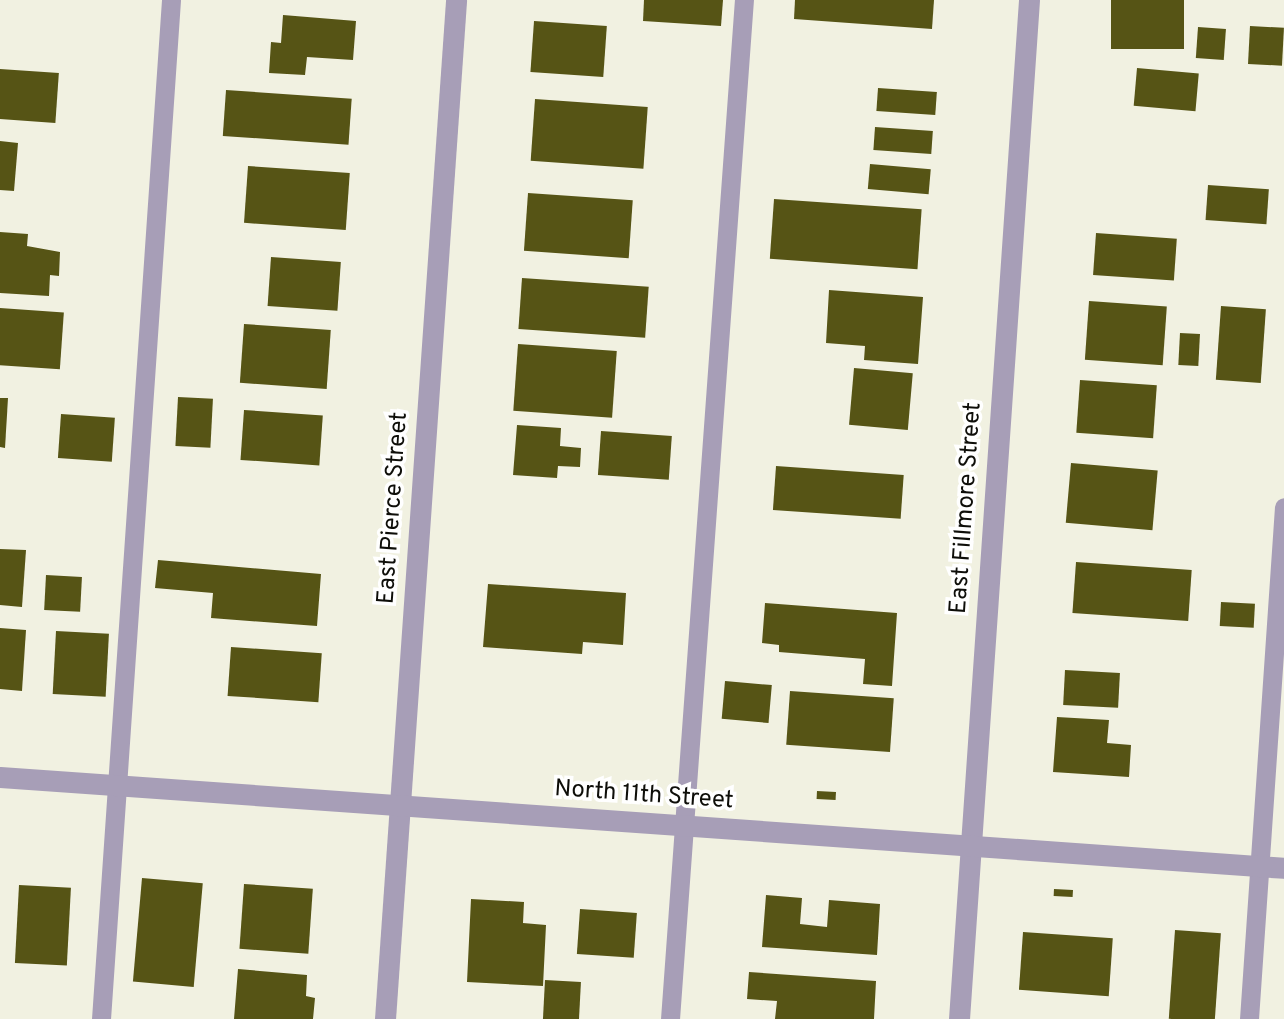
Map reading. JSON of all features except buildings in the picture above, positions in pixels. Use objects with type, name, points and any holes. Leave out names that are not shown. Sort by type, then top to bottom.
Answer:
[{"type":"street","name":"East Pierce Street","points":[[385,1019],[456,0]]},
{"type":"street","name":"East Fillmore Street","points":[[959,1019],[1029,0]]},
{"type":"street","name":"North 11th Street","points":[[0,777],[1284,868]]},
{"type":"lane","points":[[101,1019],[171,0]]},
{"type":"lane","points":[[670,1019],[744,0]]},
{"type":"lane","points":[[1249,1019],[1284,507]]}]
